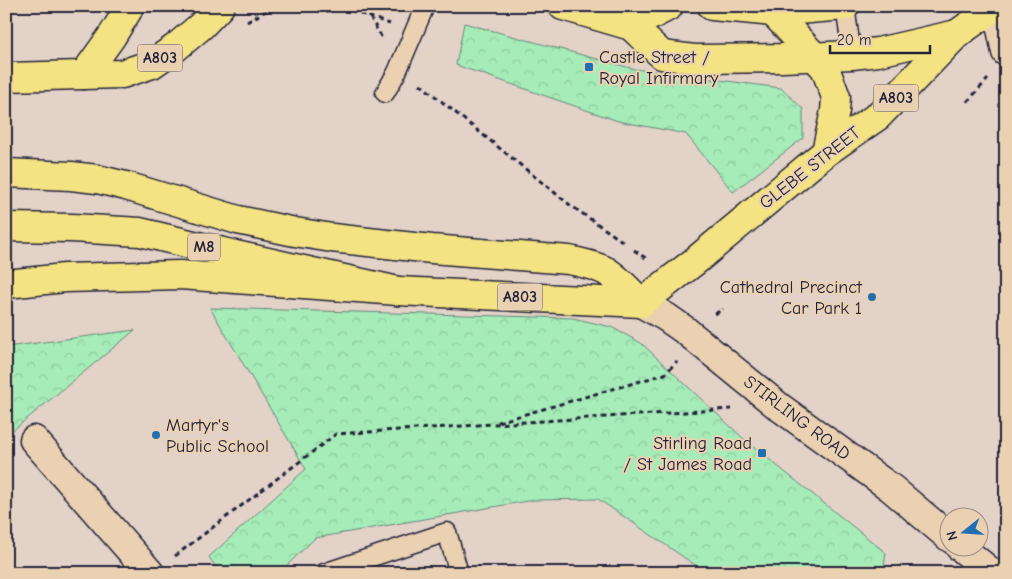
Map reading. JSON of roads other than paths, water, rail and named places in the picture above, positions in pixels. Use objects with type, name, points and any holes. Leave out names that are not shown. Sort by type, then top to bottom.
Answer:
[{"type":"main road","name":"A803","points":[[84,75],[112,36],[128,10],[128,6]]},
{"type":"main road","name":"A803","points":[[6,77],[122,74],[152,64],[201,26],[220,6]]},
{"type":"main road","points":[[563,6],[631,26],[662,54],[694,59],[852,55],[878,52],[957,34]]},
{"type":"main road","points":[[631,26],[669,6]]},
{"type":"main road","points":[[712,6],[773,12],[845,6]]},
{"type":"main road","name":"GLEBE STREET","points":[[641,303],[679,274],[826,152],[878,116],[957,34],[996,6]]},
{"type":"main road","points":[[773,12],[825,68],[836,97],[835,111],[826,152]]},
{"type":"main road","name":"M8","points":[[6,173],[97,179],[238,220],[332,238],[432,249],[569,260],[589,264],[607,272],[624,285],[641,303]]},
{"type":"main road","name":"M8","points":[[6,228],[72,228],[140,232],[398,290]]},
{"type":"main road","name":"A803","points":[[6,284],[66,278],[180,275],[398,290],[641,303]]},
{"type":"street","points":[[996,6],[1006,52]]},
{"type":"street","name":"STIRLING ROAD","points":[[641,303],[666,317],[696,339],[778,406],[891,488],[940,530]]},
{"type":"street","points":[[34,440],[160,567]]},
{"type":"street","points":[[971,556],[992,573]]},
{"type":"lane","points":[[385,93],[399,67],[425,6]]},
{"type":"lane","points":[[845,6],[852,55]]},
{"type":"lane","points":[[324,573],[447,532],[458,573]]},
{"type":"place","name":"Castle Street / Royal Infirmary","points":[[589,67]]},
{"type":"place","name":"Cathedral Precinct Car Park 1","points":[[872,297]]},
{"type":"place","name":"Martyr's Public School","points":[[156,435]]},
{"type":"place","name":"Stirling Road / St James Road","points":[[762,453]]}]
